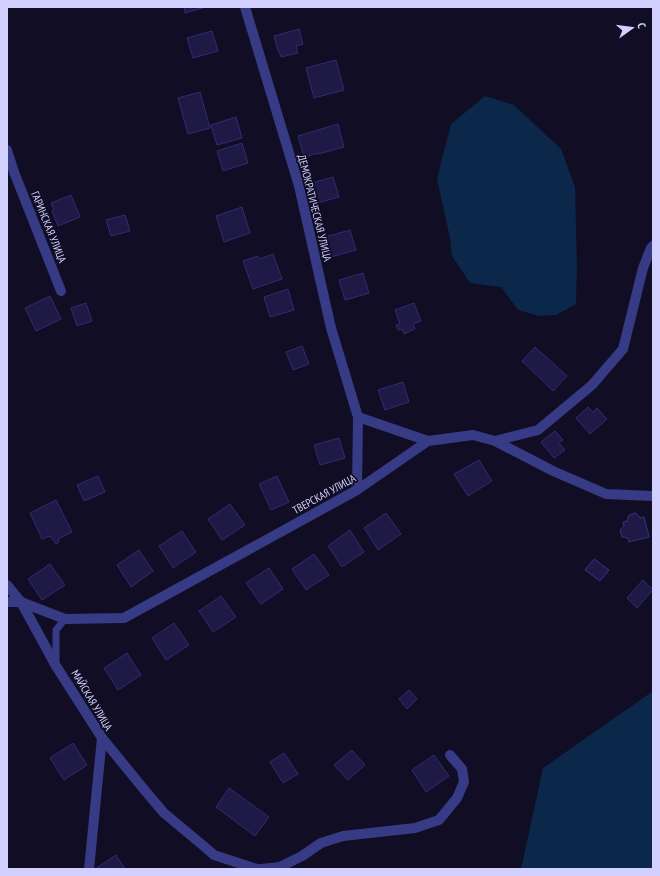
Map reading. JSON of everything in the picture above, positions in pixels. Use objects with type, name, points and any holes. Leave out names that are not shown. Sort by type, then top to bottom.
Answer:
[{"type":"street","name":"ДЕМОКРАТИЧЕСКАЯ УЛИЦА","points":[[245,7],[299,186],[331,328],[358,417],[357,490]]},
{"type":"street","name":"ГАРИНСКАЯ УЛИЦА","points":[[7,150],[11,173],[61,291]]},
{"type":"street","points":[[495,441],[538,430],[592,385],[623,349],[643,268],[653,246]]},
{"type":"street","points":[[358,417],[428,441]]},
{"type":"street","name":"ТВЕРСКАЯ УЛИЦА","points":[[7,602],[21,602],[65,619],[124,618],[357,490],[428,441],[473,435],[495,441],[553,471],[606,494],[653,496]]},
{"type":"street","name":"МАЙСКАЯ УЛИЦА","points":[[7,585],[21,602],[56,666],[102,738],[89,869]]},
{"type":"street","points":[[102,738],[164,813],[214,855],[257,869]]},
{"type":"street","points":[[261,869],[280,867],[302,856],[321,843],[343,836],[415,828],[439,820],[457,798],[464,782],[462,769],[450,755]]},
{"type":"lane","points":[[56,666],[56,630],[65,619]]},
{"type":"water","points":[[485,96],[514,105],[561,149],[575,187],[577,268],[576,304],[556,315],[539,316],[518,310],[501,287],[470,283],[452,256],[450,238],[437,179],[451,124]]},
{"type":"water","points":[[653,691],[653,869],[521,869],[543,768]]},
{"type":"building","points":[[184,7],[206,7],[185,13]]},
{"type":"building","points":[[299,29],[303,44],[296,46],[298,53],[281,57],[274,36]]},
{"type":"building","points":[[212,31],[218,51],[193,58],[187,38]]},
{"type":"building","points":[[336,60],[344,90],[314,98],[306,68]]},
{"type":"building","points":[[200,92],[210,128],[188,134],[178,98]]},
{"type":"building","points":[[236,117],[242,138],[217,145],[211,125]]},
{"type":"building","points":[[338,124],[344,147],[304,157],[298,136]]},
{"type":"building","points":[[242,143],[248,163],[223,171],[217,151]]},
{"type":"building","points":[[333,177],[339,197],[314,204],[308,184]]},
{"type":"building","points":[[71,195],[80,217],[58,226],[52,211],[54,210],[51,203]]},
{"type":"building","points":[[242,207],[250,233],[224,242],[216,216]]},
{"type":"building","points":[[125,215],[130,231],[111,236],[106,220]]},
{"type":"building","points":[[350,230],[356,250],[331,257],[325,237]]},
{"type":"building","points":[[273,254],[282,279],[253,289],[243,261],[258,256],[259,259]]},
{"type":"building","points":[[363,273],[369,293],[345,300],[339,280]]},
{"type":"building","points":[[288,289],[294,310],[270,317],[264,297]]},
{"type":"building","points":[[50,296],[61,319],[36,331],[25,308]]},
{"type":"building","points":[[86,303],[92,321],[77,326],[71,308]]},
{"type":"building","points":[[414,303],[421,321],[413,324],[415,329],[404,334],[402,329],[398,330],[396,325],[400,324],[395,310]]},
{"type":"building","points":[[302,346],[309,364],[293,370],[286,352]]},
{"type":"building","points":[[535,347],[567,376],[553,391],[522,361]]},
{"type":"building","points":[[403,382],[409,402],[385,410],[378,390]]},
{"type":"building","points":[[588,407],[593,412],[597,408],[607,419],[590,434],[576,418]]},
{"type":"building","points":[[555,431],[563,440],[559,443],[565,450],[554,458],[541,442]]},
{"type":"building","points":[[339,438],[345,458],[320,465],[314,445]]},
{"type":"building","points":[[479,460],[492,481],[468,496],[454,474]]},
{"type":"building","points":[[98,476],[105,492],[84,501],[77,485]]},
{"type":"building","points":[[277,476],[289,502],[271,510],[259,484]]},
{"type":"building","points":[[56,500],[72,532],[58,539],[59,542],[56,544],[50,536],[42,539],[30,513]]},
{"type":"building","points":[[230,504],[245,525],[222,540],[208,519]]},
{"type":"building","points":[[386,513],[401,534],[378,550],[364,528]]},
{"type":"building","points":[[636,513],[640,518],[644,517],[649,537],[629,542],[628,538],[622,537],[620,530],[624,526],[623,522],[627,521],[629,515]]},
{"type":"building","points":[[636,513],[640,518],[644,517],[649,537],[629,542],[628,538],[622,537],[620,530],[624,526],[623,522],[627,521],[629,515]]},
{"type":"building","points":[[350,530],[364,552],[342,567],[328,546]]},
{"type":"building","points":[[182,531],[196,552],[173,568],[159,546]]},
{"type":"building","points":[[139,550],[153,571],[131,587],[117,565]]},
{"type":"building","points":[[314,554],[329,575],[306,590],[292,569]]},
{"type":"building","points":[[594,559],[609,570],[600,581],[585,570]]},
{"type":"building","points":[[594,559],[609,570],[600,581],[585,570]]},
{"type":"building","points":[[50,564],[65,585],[42,600],[28,579]]},
{"type":"building","points":[[269,568],[283,589],[261,604],[246,583]]},
{"type":"building","points":[[643,580],[653,590],[637,608],[627,598]]},
{"type":"building","points":[[221,596],[236,617],[213,632],[199,611]]},
{"type":"building","points":[[174,623],[189,645],[166,660],[152,638]]},
{"type":"building","points":[[127,653],[141,675],[118,690],[104,668]]},
{"type":"building","points":[[409,690],[417,699],[407,709],[399,699]]},
{"type":"building","points":[[73,743],[87,765],[64,780],[50,758]]},
{"type":"building","points":[[352,750],[365,765],[348,780],[334,765]]},
{"type":"building","points":[[284,753],[298,774],[283,783],[270,762]]},
{"type":"building","points":[[434,755],[449,776],[426,792],[412,770]]},
{"type":"building","points":[[229,788],[269,817],[255,836],[216,807]]},
{"type":"building","points":[[116,855],[125,869],[95,869]]}]
